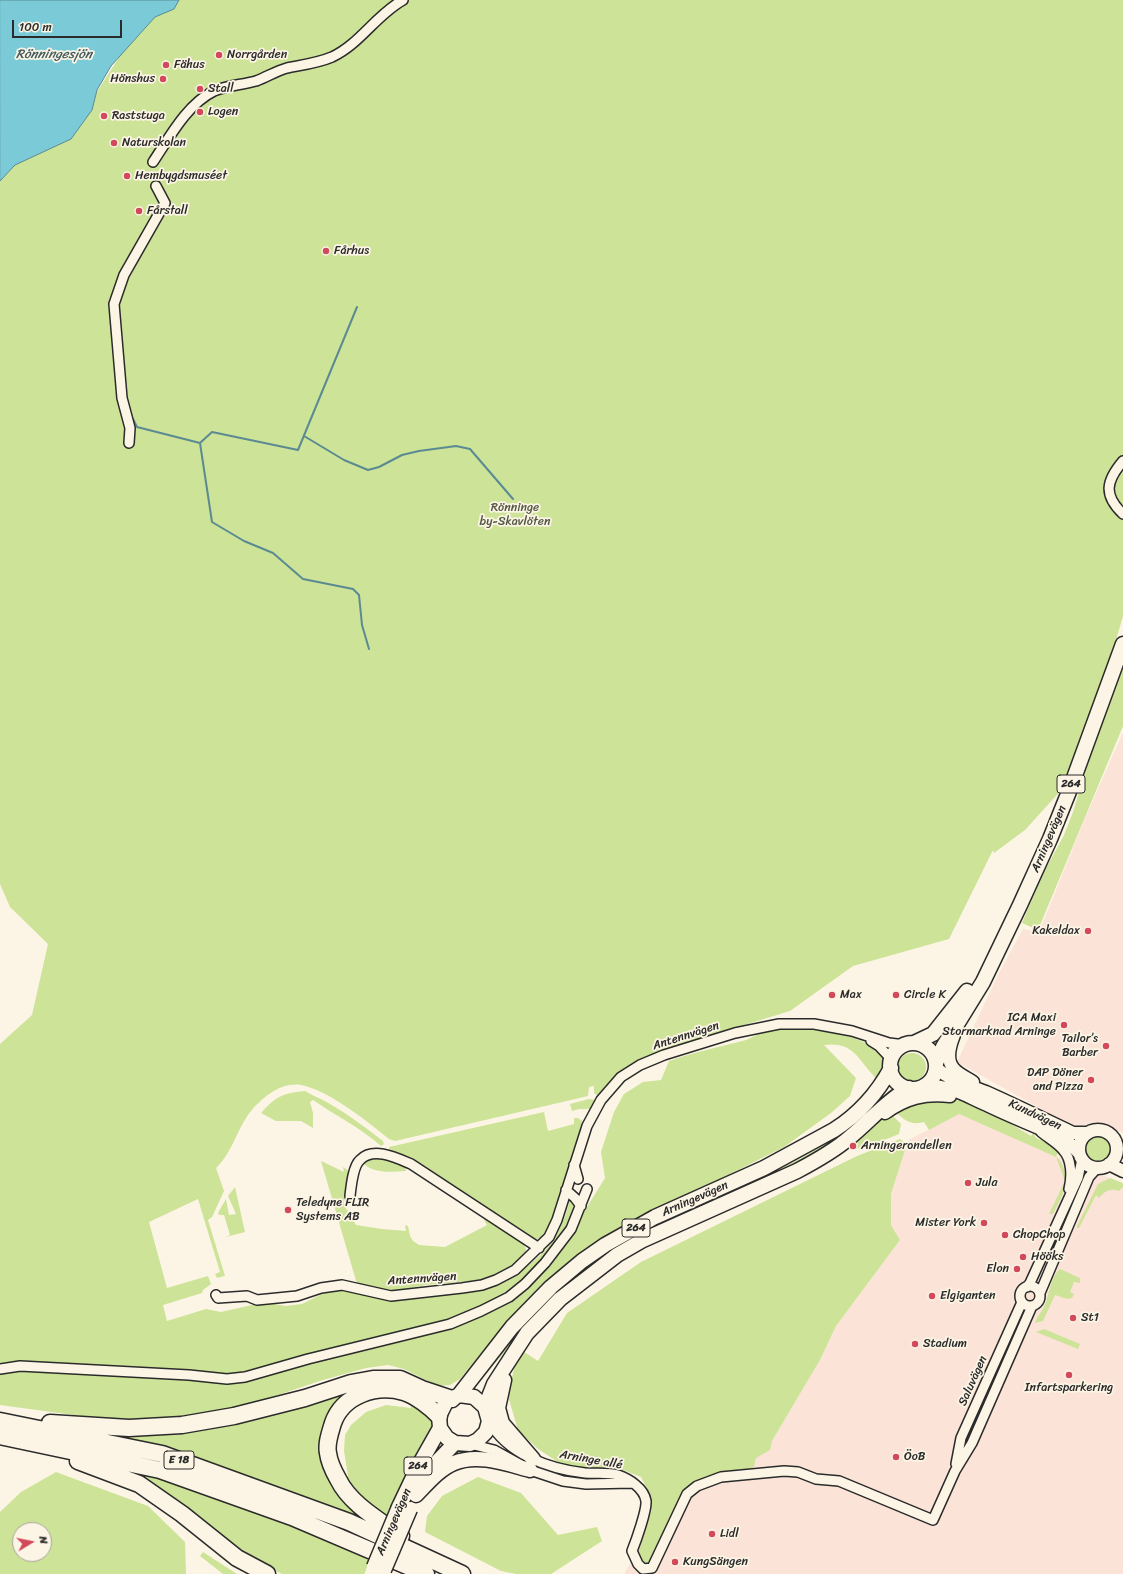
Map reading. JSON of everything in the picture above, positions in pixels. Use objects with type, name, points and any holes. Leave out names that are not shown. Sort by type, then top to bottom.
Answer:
[{"type":"highway","points":[[1,1428],[91,1424],[129,1428],[182,1424],[234,1416],[305,1398],[351,1383],[387,1378],[400,1379],[422,1389],[455,1397]]},
{"type":"highway","points":[[440,1422],[432,1408],[404,1392],[380,1389],[367,1392],[356,1396],[345,1404],[336,1416],[329,1436],[328,1453],[338,1480],[350,1496],[414,1545],[465,1574]]},
{"type":"highway","points":[[1,1428],[139,1484],[182,1514],[237,1558],[262,1573]]},
{"type":"highway","name":"E 18","points":[[1,1428],[160,1470],[292,1517],[426,1574]]},
{"type":"highway","name":"E 18","points":[[1,1428],[162,1454],[350,1522],[462,1574]]},
{"type":"main road","name":"Arningevägen","points":[[936,1066],[943,1047],[983,982],[1013,921],[1053,832],[1123,644]]},
{"type":"main road","name":"Arningevägen","points":[[910,1044],[933,1034],[976,979],[1013,921]]},
{"type":"main road","name":"264","points":[[891,1064],[897,1051],[910,1044]]},
{"type":"main road","points":[[910,1044],[922,1045],[929,1049],[934,1056],[936,1066]]},
{"type":"main road","name":"Arningevägen","points":[[378,1571],[404,1508],[418,1467],[440,1422],[446,1402],[455,1397],[512,1327],[551,1287],[582,1261],[605,1245],[655,1217],[764,1168],[844,1124],[870,1101],[882,1085],[891,1064]]},
{"type":"main road","points":[[891,1064],[896,1081],[902,1086],[909,1088]]},
{"type":"main road","name":"264","points":[[909,1088],[917,1089],[925,1086],[935,1075],[936,1066]]},
{"type":"main road","name":"Arningevägen","points":[[485,1407],[494,1384],[527,1333],[560,1299],[617,1255],[643,1240],[797,1171],[848,1139],[891,1100],[909,1088]]},
{"type":"main road","points":[[508,1362],[500,1392],[498,1408],[502,1422],[532,1464]]},
{"type":"main road","points":[[440,1422],[447,1438],[455,1443],[470,1444],[478,1440],[486,1432],[489,1421],[485,1407],[474,1397],[455,1397]]},
{"type":"main road","name":"Arningevägen","points":[[404,1508],[416,1495],[427,1472],[455,1443]]},
{"type":"main road","points":[[416,1495],[437,1475],[453,1463],[470,1459],[532,1464]]},
{"type":"street","points":[[153,162],[187,113],[214,91],[255,81],[285,69],[331,58],[348,48],[372,24],[403,0]]},
{"type":"street","points":[[129,444],[130,428],[122,398],[114,304],[124,275],[165,203],[156,186]]},
{"type":"street","points":[[1123,461],[1111,478],[1109,489],[1112,503],[1123,514]]},
{"type":"street","name":"Kundvägen","points":[[962,1014],[950,1045],[949,1058],[953,1069],[984,1092]]},
{"type":"street","name":"Antennvägen","points":[[216,1295],[218,1298],[247,1296],[257,1300],[297,1296],[321,1288],[342,1285],[391,1296],[482,1285],[496,1280],[515,1270],[539,1248],[548,1237],[557,1220],[587,1126],[601,1100],[621,1077],[640,1065],[664,1055],[728,1036],[779,1024],[814,1024],[852,1031],[888,1043],[910,1044]]},
{"type":"street","name":"Antennvägen","points":[[861,1035],[879,1046],[891,1064]]},
{"type":"street","name":"Kundvägen","points":[[936,1066],[946,1076],[1073,1133],[1086,1134]]},
{"type":"street","name":"Kundvägen","points":[[925,1086],[943,1086],[959,1091],[1058,1136],[1068,1142],[1080,1156]]},
{"type":"street","name":"Kundvägen","points":[[848,1139],[898,1104],[911,1099],[925,1095],[937,1094],[971,1097]]},
{"type":"street","name":"Kundvägen","points":[[1031,1124],[1064,1150],[1068,1156],[1071,1172],[1066,1205]]},
{"type":"street","points":[[1092,1130],[1099,1130],[1109,1133],[1113,1138],[1120,1154],[1109,1164],[1097,1168],[1086,1164],[1080,1156],[1080,1142],[1086,1134],[1092,1130]]},
{"type":"street","points":[[350,1196],[355,1170],[359,1160],[368,1155],[379,1154],[392,1156],[410,1164],[539,1248]]},
{"type":"street","name":"Saluvägen","points":[[955,1471],[962,1438],[1022,1302],[1020,1297],[1021,1292],[1030,1283],[1078,1178],[1080,1156]]},
{"type":"street","points":[[1109,1164],[1123,1171]]},
{"type":"street","points":[[574,1165],[578,1178]]},
{"type":"street","name":"Saluvägen","points":[[933,1520],[955,1471],[972,1442],[1032,1306],[1039,1300],[1040,1293],[1089,1177],[1097,1168]]},
{"type":"street","points":[[0,1369],[20,1366],[189,1375],[226,1379],[245,1377],[308,1359],[450,1324],[509,1297],[525,1284],[562,1242],[571,1228],[587,1189]]},
{"type":"street","points":[[566,1190],[581,1206]]},
{"type":"street","points":[[1027,1287],[1036,1288],[1040,1293]]},
{"type":"street","points":[[1022,1302],[1026,1306],[1032,1306]]},
{"type":"street","name":"Arninge allé","points":[[489,1421],[495,1433],[532,1464]]},
{"type":"street","name":"Arninge allé","points":[[470,1444],[494,1450],[532,1464],[584,1473],[608,1473],[618,1475],[632,1482],[641,1489],[646,1502],[632,1551],[638,1564],[643,1569],[652,1568],[687,1494],[697,1486],[721,1477],[784,1471],[798,1472],[816,1478],[839,1481],[933,1520]]},
{"type":"shaded area","points":[[1123,732],[1123,1133],[1099,1123],[1079,1126],[1059,1119],[957,1062],[998,975],[1023,929],[1039,932],[1086,816]]},
{"type":"shaded area","points":[[959,1114],[1123,1184],[1123,1574],[624,1574],[683,1470],[772,1441],[820,1360],[836,1326],[900,1240],[891,1225],[891,1194],[907,1144],[910,1139]]},
{"type":"green space","name":"Rönninge by-Skavlöten","points":[[179,0],[1123,0],[1123,616],[1106,674],[1065,786],[1025,830],[994,853],[993,850],[949,939],[853,966],[790,1011],[695,1040],[647,1057],[617,1082],[605,1088],[598,1096],[594,1093],[594,1086],[589,1087],[588,1096],[395,1141],[389,1139],[347,1107],[323,1093],[301,1085],[280,1088],[267,1096],[251,1111],[227,1155],[216,1168],[224,1191],[212,1217],[208,1220],[225,1276],[217,1278],[215,1274],[220,1272],[198,1199],[149,1222],[167,1288],[208,1276],[211,1284],[203,1290],[202,1293],[163,1305],[167,1321],[206,1309],[221,1312],[265,1302],[285,1306],[302,1304],[324,1293],[343,1290],[386,1300],[458,1294],[491,1287],[523,1270],[544,1252],[557,1234],[571,1197],[576,1209],[567,1230],[506,1302],[564,1244],[605,1178],[601,1152],[614,1112],[624,1094],[643,1082],[661,1080],[669,1061],[697,1052],[746,1040],[757,1034],[778,1030],[812,1030],[848,1036],[864,1042],[877,1051],[884,1061],[877,1079],[860,1059],[849,1049],[843,1046],[824,1045],[856,1078],[850,1096],[831,1113],[784,1147],[616,1229],[600,1240],[548,1281],[508,1321],[460,1379],[450,1385],[438,1386],[404,1369],[388,1365],[366,1368],[323,1380],[260,1401],[203,1415],[151,1423],[118,1421],[0,1405],[0,1044],[32,1015],[48,944],[10,907],[0,884],[0,173],[80,126],[86,110],[95,95],[123,51],[141,33],[144,24],[154,13]]},
{"type":"green space","points":[[1123,667],[1123,726],[1038,930],[1022,923],[1044,872],[1064,835],[1073,812],[1091,753]]},
{"type":"green space","points":[[912,1053],[922,1057],[926,1067],[922,1077],[912,1081],[902,1077],[898,1067],[902,1057]]},
{"type":"green space","points":[[305,1091],[327,1102],[364,1126],[383,1141],[384,1144],[381,1146],[357,1128],[313,1100],[310,1102],[313,1113],[313,1128],[301,1121],[276,1121],[261,1113],[271,1103],[280,1097],[291,1093]]},
{"type":"green space","points":[[949,1098],[993,1113],[1031,1136],[1034,1132],[1035,1137],[1040,1140],[1041,1138],[1059,1150],[1056,1157],[959,1114],[929,1130],[924,1122],[915,1123],[907,1121],[893,1110],[907,1102]]},
{"type":"green space","points":[[589,1099],[596,1100],[590,1109],[579,1109],[572,1111],[570,1104]]},
{"type":"green space","points":[[873,1104],[877,1108],[842,1136],[816,1154],[790,1168],[661,1226],[532,1319],[486,1374],[483,1371],[513,1335],[545,1301],[580,1270],[599,1256],[639,1232],[781,1169],[800,1159],[833,1138],[854,1122]]},
{"type":"green space","points":[[544,1112],[548,1131],[574,1124],[574,1118],[578,1118],[582,1121],[577,1144],[554,1216],[543,1236],[539,1238],[533,1239],[390,1153],[389,1147]]},
{"type":"green space","points":[[890,1113],[901,1124],[899,1134],[862,1149],[855,1148],[858,1145],[857,1141],[870,1127]]},
{"type":"green space","points":[[1098,1137],[1107,1141],[1111,1150],[1107,1159],[1098,1163],[1089,1159],[1085,1150],[1089,1141]]},
{"type":"green space","points":[[900,1139],[907,1144],[891,1194],[891,1225],[900,1240],[836,1326],[820,1360],[772,1441],[770,1450],[756,1458],[752,1468],[710,1477],[688,1488],[678,1501],[650,1562],[647,1564],[642,1563],[638,1554],[651,1511],[649,1493],[641,1477],[618,1468],[597,1469],[561,1464],[538,1449],[518,1430],[508,1396],[515,1364],[524,1352],[538,1361],[567,1313],[641,1262],[857,1156]]},
{"type":"green space","points":[[381,1157],[405,1164],[406,1171],[379,1171],[364,1164],[367,1159]]},
{"type":"green space","points":[[1056,1157],[1063,1166],[1066,1183],[1053,1214],[1049,1214],[1065,1181]]},
{"type":"green space","points":[[321,1161],[344,1172],[343,1167],[349,1171],[344,1205],[356,1225],[406,1231],[405,1225],[408,1226],[410,1236],[413,1241],[419,1245],[445,1247],[487,1225],[484,1220],[488,1218],[492,1219],[523,1244],[526,1250],[524,1256],[520,1262],[504,1272],[482,1280],[426,1285],[396,1291],[357,1284]]},
{"type":"green space","points":[[1110,1178],[1123,1183],[1123,1187],[1119,1191],[1108,1191],[1099,1198],[1096,1195],[1079,1228],[1077,1228],[1098,1184]]},
{"type":"green space","points":[[235,1187],[245,1232],[226,1237],[230,1235],[224,1215],[219,1215],[218,1213],[226,1199],[229,1215],[236,1214],[228,1196]]},
{"type":"green space","points":[[1060,1269],[1080,1278],[1080,1283],[1074,1282],[1070,1292],[1074,1294],[1072,1298],[1067,1299],[1055,1295],[1043,1321],[1035,1323],[1043,1309],[1056,1273]]},
{"type":"green space","points":[[1044,1329],[1080,1344],[1078,1349],[1036,1332]]},
{"type":"green space","points":[[357,1388],[324,1459],[383,1529],[237,1472],[198,1460],[81,1429],[103,1432]]},
{"type":"green space","points":[[410,1402],[427,1412],[431,1419],[432,1429],[422,1445],[388,1519],[355,1493],[344,1478],[348,1476],[344,1451],[345,1435],[351,1425],[366,1412],[386,1405],[411,1408]]},
{"type":"green space","points":[[117,1466],[192,1489],[347,1545],[369,1561],[365,1573],[282,1574],[261,1563],[210,1531]]},
{"type":"green space","points":[[56,1472],[148,1506],[185,1542],[186,1574],[0,1574],[0,1512],[21,1492]]},
{"type":"green space","points":[[478,1477],[521,1493],[558,1535],[597,1527],[602,1541],[551,1574],[516,1574],[501,1571],[425,1532],[427,1516],[442,1496]]},
{"type":"green space","points":[[203,1552],[237,1574],[223,1574],[200,1556]]},
{"type":"water","name":"Rönningesjön","points":[[0,0],[179,0],[174,9],[155,17],[111,66],[97,90],[92,110],[71,139],[15,165],[0,181]]},
{"type":"waterway","points":[[200,443],[212,432],[298,450],[357,307]]},
{"type":"waterway","points":[[133,419],[137,427],[200,443],[212,522],[244,541],[273,553],[303,579],[353,589],[359,595],[362,625],[369,649]]},
{"type":"waterway","points":[[304,436],[344,460],[368,470],[379,467],[402,455],[419,451],[456,446],[470,449],[513,499]]},
{"type":"place","name":"Norrgården","points":[[219,55]]},
{"type":"place","name":"Fähus","points":[[166,65]]},
{"type":"place","name":"Hönshus","points":[[163,79]]},
{"type":"place","name":"Stall","points":[[200,89]]},
{"type":"place","name":"Logen","points":[[200,112]]},
{"type":"place","name":"Raststuga","points":[[104,116]]},
{"type":"place","name":"Naturskolan","points":[[114,143]]},
{"type":"place","name":"Hembygdsmuséet","points":[[127,176]]},
{"type":"place","name":"Fårstall","points":[[139,211]]},
{"type":"place","name":"Fårhus","points":[[326,251]]},
{"type":"place","name":"Kakeldax","points":[[1088,931]]},
{"type":"place","name":"Max","points":[[832,995]]},
{"type":"place","name":"Circle K","points":[[896,995]]},
{"type":"place","name":"ICA Maxi Stormarknad Arninge","points":[[1064,1025]]},
{"type":"place","name":"Tailor’s Barber","points":[[1106,1046]]},
{"type":"place","name":"DAP Döner and Pizza","points":[[1091,1080]]},
{"type":"place","name":"Arningerondellen","points":[[853,1146]]},
{"type":"place","name":"Jula","points":[[968,1183]]},
{"type":"place","name":"Teledyne FLIR Systems AB","points":[[288,1210]]},
{"type":"place","name":"Mister York","points":[[984,1223]]},
{"type":"place","name":"ChopChop","points":[[1005,1235]]},
{"type":"place","name":"Hööks","points":[[1023,1257]]},
{"type":"place","name":"Elon","points":[[1017,1269]]},
{"type":"place","name":"Elgiganten","points":[[932,1296]]},
{"type":"place","name":"St1","points":[[1073,1318]]},
{"type":"place","name":"Stadium","points":[[915,1344]]},
{"type":"place","name":"Infartsparkering","points":[[1069,1375]]},
{"type":"place","name":"ÖoB","points":[[896,1457]]},
{"type":"place","name":"Lidl","points":[[712,1534]]},
{"type":"place","name":"KungSängen","points":[[675,1562]]}]
